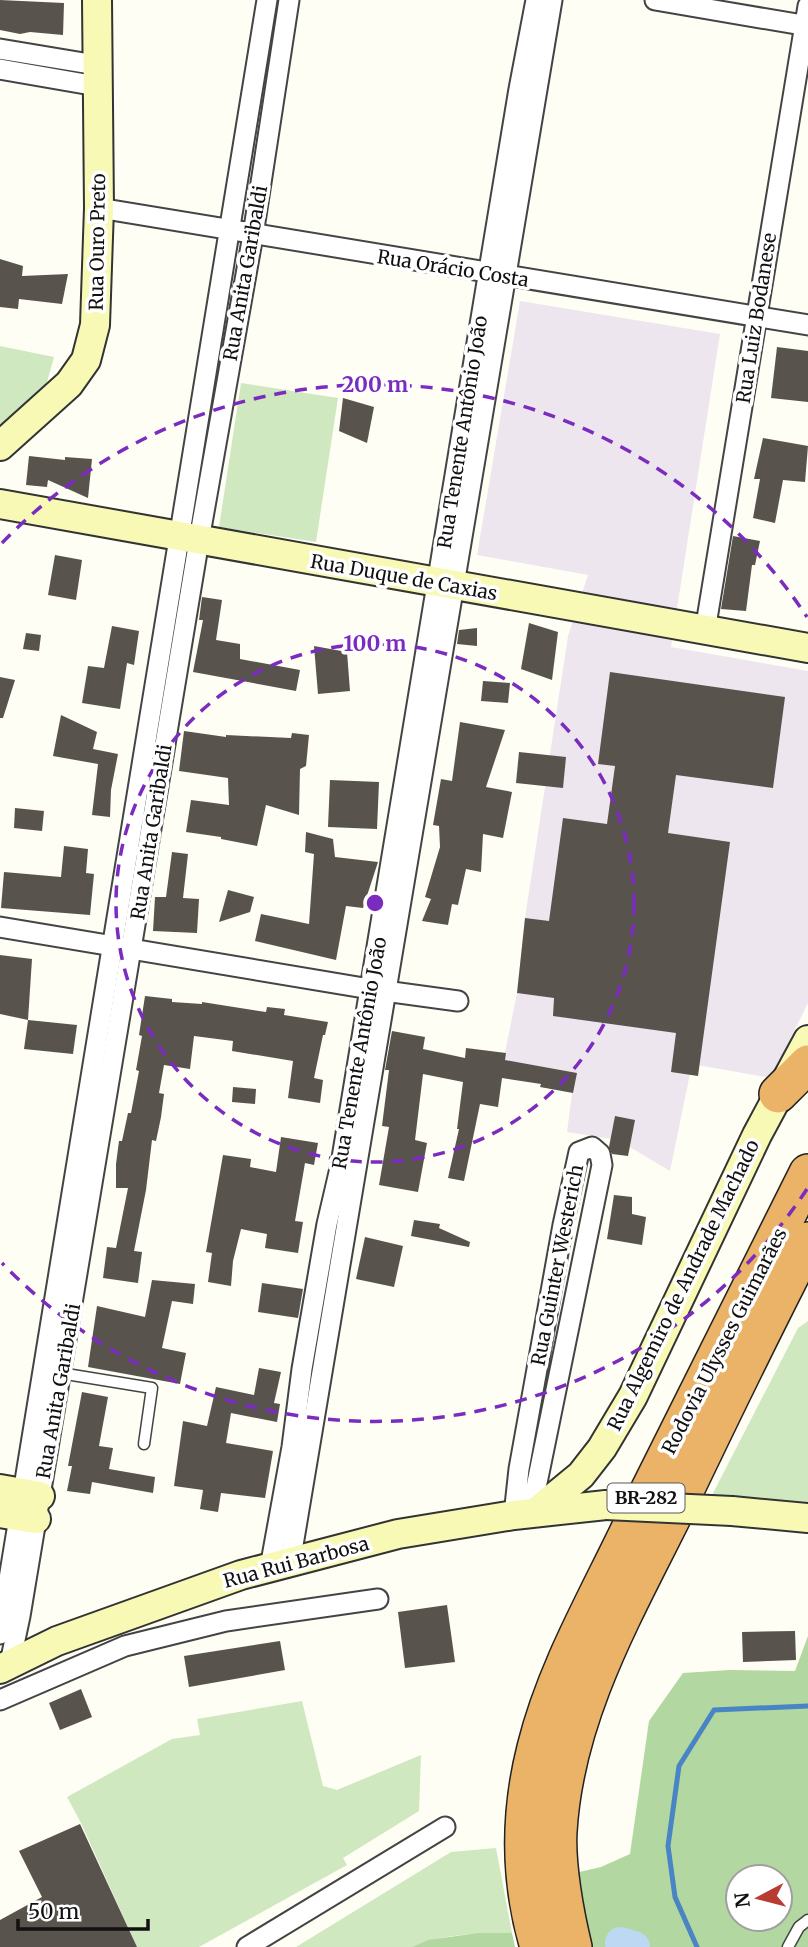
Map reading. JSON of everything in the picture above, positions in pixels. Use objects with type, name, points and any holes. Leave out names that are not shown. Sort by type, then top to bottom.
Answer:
[{"type":"highway","points":[[778,1094],[808,1064]]},
{"type":"highway","name":"Rodovia Ulysses Guimarães","points":[[539,1947],[529,1910],[522,1836],[536,1749],[546,1714],[578,1637],[714,1357],[808,1173]]},
{"type":"highway","name":"Rodovia Ulysses Guimarães","points":[[573,1947],[567,1923],[558,1833],[569,1753],[584,1702],[620,1622],[808,1241]]},
{"type":"highway","points":[[763,1328],[808,1303]]},
{"type":"street","name":"Rua Ouro Preto","points":[[0,446],[69,384],[86,360],[95,325],[99,208],[97,0]]},
{"type":"street","name":"Rua Anita Garibaldi","points":[[0,1634],[20,1504],[51,1372],[64,1301],[166,682],[189,539],[198,424],[267,0]]},
{"type":"street","name":"Rua Anita Garibaldi","points":[[189,539],[218,429],[253,235],[289,0]]},
{"type":"street","name":"Rua Tenente Antônio João","points":[[280,1566],[528,91],[536,0]]},
{"type":"street","name":"Rua Tenente Antônio João","points":[[528,91],[552,0]]},
{"type":"street","points":[[655,0],[807,19]]},
{"type":"street","name":"Rua Luiz Bodanese","points":[[705,631],[755,316],[807,19]]},
{"type":"street","points":[[262,33],[284,37]]},
{"type":"street","points":[[0,49],[96,76]]},
{"type":"street","points":[[0,69],[96,76]]},
{"type":"street","points":[[248,119],[270,122]]},
{"type":"street","name":"Rua Orácio Costa","points":[[99,208],[808,325]]},
{"type":"street","points":[[211,345],[232,348]]},
{"type":"street","points":[[198,424],[218,429]]},
{"type":"street","name":"Rua Duque de Caxias","points":[[0,504],[808,648]]},
{"type":"street","points":[[0,927],[122,949],[458,1001]]},
{"type":"street","name":"Rua Algemiro de Andrade Machado","points":[[527,1513],[581,1475],[602,1448],[633,1396],[778,1094],[808,1040]]},
{"type":"street","name":"Rua Guinter Westerich","points":[[592,1147],[600,1154],[602,1165],[556,1390],[527,1513],[519,1469],[562,1226],[579,1152],[592,1147]]},
{"type":"street","points":[[562,1226],[589,1230]]},
{"type":"street","points":[[548,1308],[572,1314]]},
{"type":"street","points":[[534,1386],[556,1390]]},
{"type":"street","name":"Rua Anita Garibaldi","points":[[5,1666],[20,1616],[20,1504]]},
{"type":"street","name":"Rua Rui Barbosa","points":[[5,1666],[57,1641],[241,1575],[398,1534],[527,1513],[606,1505],[732,1511],[808,1518]]},
{"type":"street","name":"Rua Rui Barbosa","points":[[0,1700],[125,1646],[226,1621],[378,1599]]},
{"type":"street","points":[[247,1947],[445,1827]]},
{"type":"lane","points":[[51,1372],[152,1388],[144,1444]]},
{"type":"lane","points":[[788,1947],[799,1927],[808,1920]]},
{"type":"shaded area","points":[[520,301],[720,334],[671,647],[808,671],[808,1003],[771,1078],[692,1064],[670,1171],[618,1140],[567,1132],[573,1086],[502,1067],[517,993],[525,918],[568,636],[588,575],[477,555]]},
{"type":"green space","points":[[0,346],[54,357],[44,393],[0,428]]},
{"type":"green space","points":[[241,383],[338,398],[316,542],[219,527]]},
{"type":"green space","points":[[808,1321],[808,1505],[710,1499],[798,1328]]},
{"type":"green space","points":[[808,1636],[808,1947],[585,1947],[575,1873],[601,1867],[630,1854],[649,1721],[683,1673],[730,1670],[795,1671]]},
{"type":"green space","points":[[302,1701],[323,1786],[337,1790],[421,1755],[419,1811],[343,1858],[347,1865],[199,1947],[137,1947],[67,1797],[172,1739],[200,1735],[197,1719]]},
{"type":"green space","points":[[496,1848],[512,1933],[448,1937],[412,1947],[296,1947],[451,1852]]},
{"type":"green space","points":[[478,1933],[512,1933],[515,1947],[412,1947],[428,1940]]},
{"type":"building","points":[[0,0],[64,3],[63,35],[30,32],[20,34],[0,30]]},
{"type":"building","points":[[0,259],[23,266],[22,276],[68,274],[62,304],[19,299],[18,309],[0,307]]},
{"type":"building","points":[[777,347],[808,351],[808,402],[771,398]]},
{"type":"building","points":[[343,398],[374,407],[367,443],[339,431]]},
{"type":"building","points":[[763,438],[808,446],[805,482],[783,480],[775,523],[753,518],[760,479],[754,479]]},
{"type":"building","points":[[29,456],[65,460],[65,457],[92,459],[88,498],[48,480],[47,487],[26,485]]},
{"type":"building","points":[[733,536],[760,541],[755,565],[752,565],[746,611],[721,609]]},
{"type":"building","points":[[55,555],[82,560],[76,600],[48,595]]},
{"type":"building","points":[[202,597],[222,600],[216,640],[240,644],[240,659],[300,670],[296,691],[193,672],[203,620],[199,620]]},
{"type":"building","points":[[529,623],[558,632],[552,680],[521,669]]},
{"type":"building","points":[[112,626],[139,631],[134,665],[127,663],[120,709],[82,703],[88,666],[104,668]]},
{"type":"building","points":[[477,628],[477,646],[457,644],[459,630]]},
{"type":"building","points":[[26,633],[41,635],[39,651],[23,649]]},
{"type":"building","points":[[314,646],[347,652],[350,691],[318,694]]},
{"type":"building","points":[[610,672],[785,697],[773,788],[676,775],[668,833],[730,842],[698,1076],[671,1072],[676,1033],[553,1016],[554,998],[517,993],[525,918],[549,921],[563,818],[607,824],[615,766],[598,764]]},
{"type":"building","points":[[0,677],[15,680],[3,718],[0,718]]},
{"type":"building","points":[[483,681],[510,683],[508,703],[481,701]]},
{"type":"building","points":[[61,715],[97,732],[93,749],[118,754],[111,790],[110,817],[92,815],[98,764],[53,756]]},
{"type":"building","points":[[460,722],[505,730],[486,787],[512,792],[503,838],[483,834],[481,872],[466,869],[458,905],[452,904],[448,925],[422,921],[431,899],[425,897],[440,847],[439,826],[433,825],[441,779],[452,781]]},
{"type":"building","points":[[184,731],[226,737],[291,738],[292,733],[309,735],[306,766],[300,769],[299,815],[266,805],[257,846],[186,832],[191,800],[229,805],[228,778],[179,771]]},
{"type":"building","points":[[519,752],[566,757],[563,788],[516,783]]},
{"type":"building","points":[[330,780],[379,782],[377,829],[328,827]]},
{"type":"building","points":[[15,808],[44,811],[42,831],[14,828]]},
{"type":"building","points":[[306,832],[333,839],[335,857],[378,862],[363,908],[346,906],[336,960],[255,941],[261,914],[309,924],[314,854],[305,852]]},
{"type":"building","points":[[64,846],[88,849],[86,873],[94,874],[90,915],[1,908],[4,872],[61,877]]},
{"type":"building","points":[[172,852],[188,854],[183,898],[199,899],[197,933],[153,931],[155,897],[166,897]]},
{"type":"building","points":[[228,890],[254,897],[250,912],[219,922]]},
{"type":"building","points":[[0,955],[32,959],[28,1020],[0,1014]]},
{"type":"building","points":[[145,996],[172,999],[172,1002],[202,1002],[266,1012],[267,1007],[285,1009],[284,1015],[328,1022],[314,1078],[323,1080],[320,1103],[288,1098],[293,1061],[232,1051],[233,1041],[194,1036],[190,1069],[164,1065],[159,1093],[164,1094],[161,1117],[156,1141],[152,1140],[134,1251],[142,1252],[138,1283],[103,1278],[107,1247],[116,1248],[128,1188],[116,1188],[116,1164],[119,1141],[122,1141],[128,1113],[131,1113],[139,1071],[136,1070]]},
{"type":"building","points":[[28,1020],[77,1025],[73,1054],[24,1049]]},
{"type":"building","points":[[392,1031],[425,1037],[423,1049],[465,1058],[466,1048],[506,1053],[505,1060],[577,1073],[573,1093],[540,1087],[541,1084],[502,1078],[498,1107],[480,1104],[464,1181],[448,1178],[459,1129],[463,1082],[423,1074],[415,1140],[427,1143],[418,1192],[379,1185],[389,1127],[382,1126],[389,1070],[385,1070]]},
{"type":"building","points":[[233,1087],[256,1089],[255,1104],[232,1102]]},
{"type":"building","points":[[615,1116],[635,1120],[628,1156],[612,1154],[609,1147]]},
{"type":"building","points":[[281,1137],[318,1143],[314,1165],[305,1163],[295,1221],[303,1222],[298,1253],[265,1248],[267,1234],[241,1229],[233,1261],[231,1286],[208,1282],[212,1253],[206,1252],[223,1155],[251,1159],[250,1167],[276,1172]]},
{"type":"building","points":[[614,1195],[632,1197],[632,1214],[646,1217],[642,1245],[607,1239]]},
{"type":"building","points":[[414,1220],[440,1224],[439,1228],[470,1242],[469,1247],[411,1236]]},
{"type":"building","points":[[365,1237],[403,1246],[394,1287],[356,1279]]},
{"type":"building","points":[[152,1280],[195,1284],[193,1304],[172,1301],[162,1348],[186,1353],[180,1384],[88,1367],[97,1306],[145,1317]]},
{"type":"building","points":[[262,1283],[303,1289],[298,1318],[258,1312]]},
{"type":"building","points":[[259,1368],[281,1372],[274,1403],[280,1404],[277,1422],[231,1413],[226,1443],[273,1451],[265,1498],[221,1493],[218,1512],[200,1509],[203,1490],[174,1486],[183,1421],[207,1426],[216,1387],[254,1395]]},
{"type":"building","points":[[82,1392],[108,1397],[99,1446],[113,1448],[109,1469],[155,1477],[153,1493],[92,1482],[90,1494],[67,1491],[72,1466],[68,1466]]},
{"type":"building","points":[[447,1605],[455,1662],[405,1668],[398,1612]]},
{"type":"building","points":[[795,1631],[796,1660],[743,1662],[742,1632]]},
{"type":"building","points":[[280,1641],[285,1670],[189,1687],[184,1656]]},
{"type":"building","points":[[81,1689],[92,1717],[60,1730],[49,1703]]},
{"type":"building","points":[[80,1824],[137,1947],[0,1947],[0,1920],[42,1897],[19,1851]]},
{"type":"waterway","points":[[697,1947],[675,1897],[668,1846],[679,1766],[714,1710],[808,1706]]},
{"type":"waterway","points":[[621,1943],[634,1947]]}]
